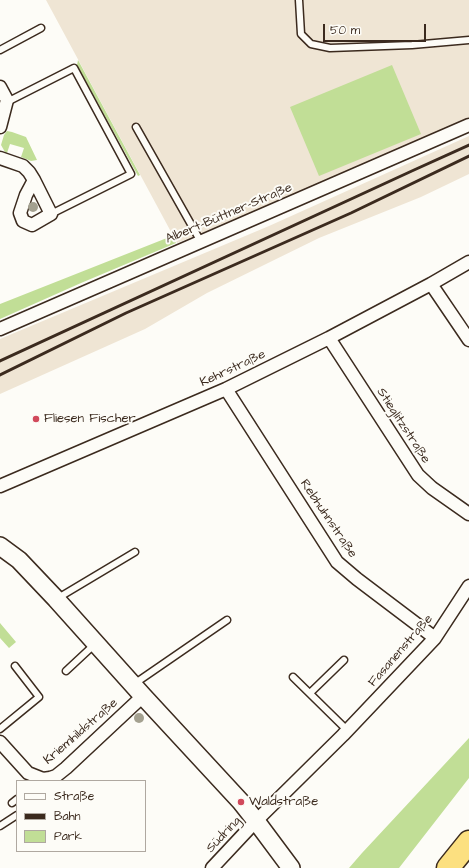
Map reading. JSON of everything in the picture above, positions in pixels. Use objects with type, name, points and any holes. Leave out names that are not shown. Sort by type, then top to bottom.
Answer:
[{"type":"highway","points":[[448,868],[469,842]]},
{"type":"street","points":[[0,87],[7,100],[0,127]]},
{"type":"street","name":"Albert-Büttner-Straße","points":[[0,328],[469,126]]},
{"type":"street","points":[[0,158],[23,166],[29,172],[34,180],[51,214],[32,225],[23,221],[20,213],[26,195],[34,180]]},
{"type":"street","name":"Kehrstraße","points":[[0,486],[226,388],[330,338],[469,262]]},
{"type":"street","points":[[431,284],[469,340]]},
{"type":"street","name":"Stieglitzstraße","points":[[330,338],[418,475],[432,488],[469,514]]},
{"type":"street","name":"Rebhuhnstraße","points":[[226,388],[337,562],[435,638]]},
{"type":"street","points":[[2,544],[56,599],[256,821],[291,868]]},
{"type":"street","name":"Fasanenstraße","points":[[256,821],[348,731],[435,638],[469,586]]},
{"type":"street","name":"Kriemhildstraße","points":[[0,742],[28,773],[37,779],[50,780],[66,768],[138,690]]},
{"type":"street","name":"Südring","points":[[212,868],[256,821]]},
{"type":"lane","points":[[300,0],[302,34],[311,44],[330,48],[469,40]]},
{"type":"lane","points":[[0,50],[41,28]]},
{"type":"lane","points":[[7,102],[74,68],[131,174],[51,214]]},
{"type":"lane","points":[[136,127],[201,242]]},
{"type":"lane","points":[[56,599],[135,552]]},
{"type":"lane","points":[[138,690],[227,620]]},
{"type":"lane","points":[[66,671],[96,643]]},
{"type":"lane","points":[[310,693],[344,660]]},
{"type":"lane","points":[[0,729],[40,697],[15,666]]},
{"type":"lane","points":[[293,677],[348,731]]},
{"type":"lane","points":[[0,826],[16,816]]},
{"type":"shaded area","points":[[46,0],[469,0],[469,122],[377,164],[177,243]]},
{"type":"shaded area","points":[[469,136],[469,174],[421,197],[319,238],[207,293],[145,329],[0,394],[0,339],[269,226]]},
{"type":"green space","points":[[78,60],[140,175],[138,176],[77,65]]},
{"type":"green space","points":[[392,65],[421,134],[319,176],[290,107]]},
{"type":"green space","points":[[7,131],[26,137],[37,160],[31,161],[21,157],[24,148],[10,144],[7,153],[5,152],[1,145]]},
{"type":"green space","points":[[172,236],[176,243],[0,319],[0,304]]},
{"type":"green space","points":[[0,623],[16,642],[9,648],[0,638]]},
{"type":"green space","points":[[469,738],[469,778],[399,868],[349,868],[362,853]]},
{"type":"railway","points":[[0,361],[469,145]]},
{"type":"railway","points":[[0,375],[126,313],[351,213],[469,156]]},
{"type":"place","name":"Fliesen Fischer","points":[[36,419]]},
{"type":"place","name":"Waldstraße","points":[[241,802]]}]
